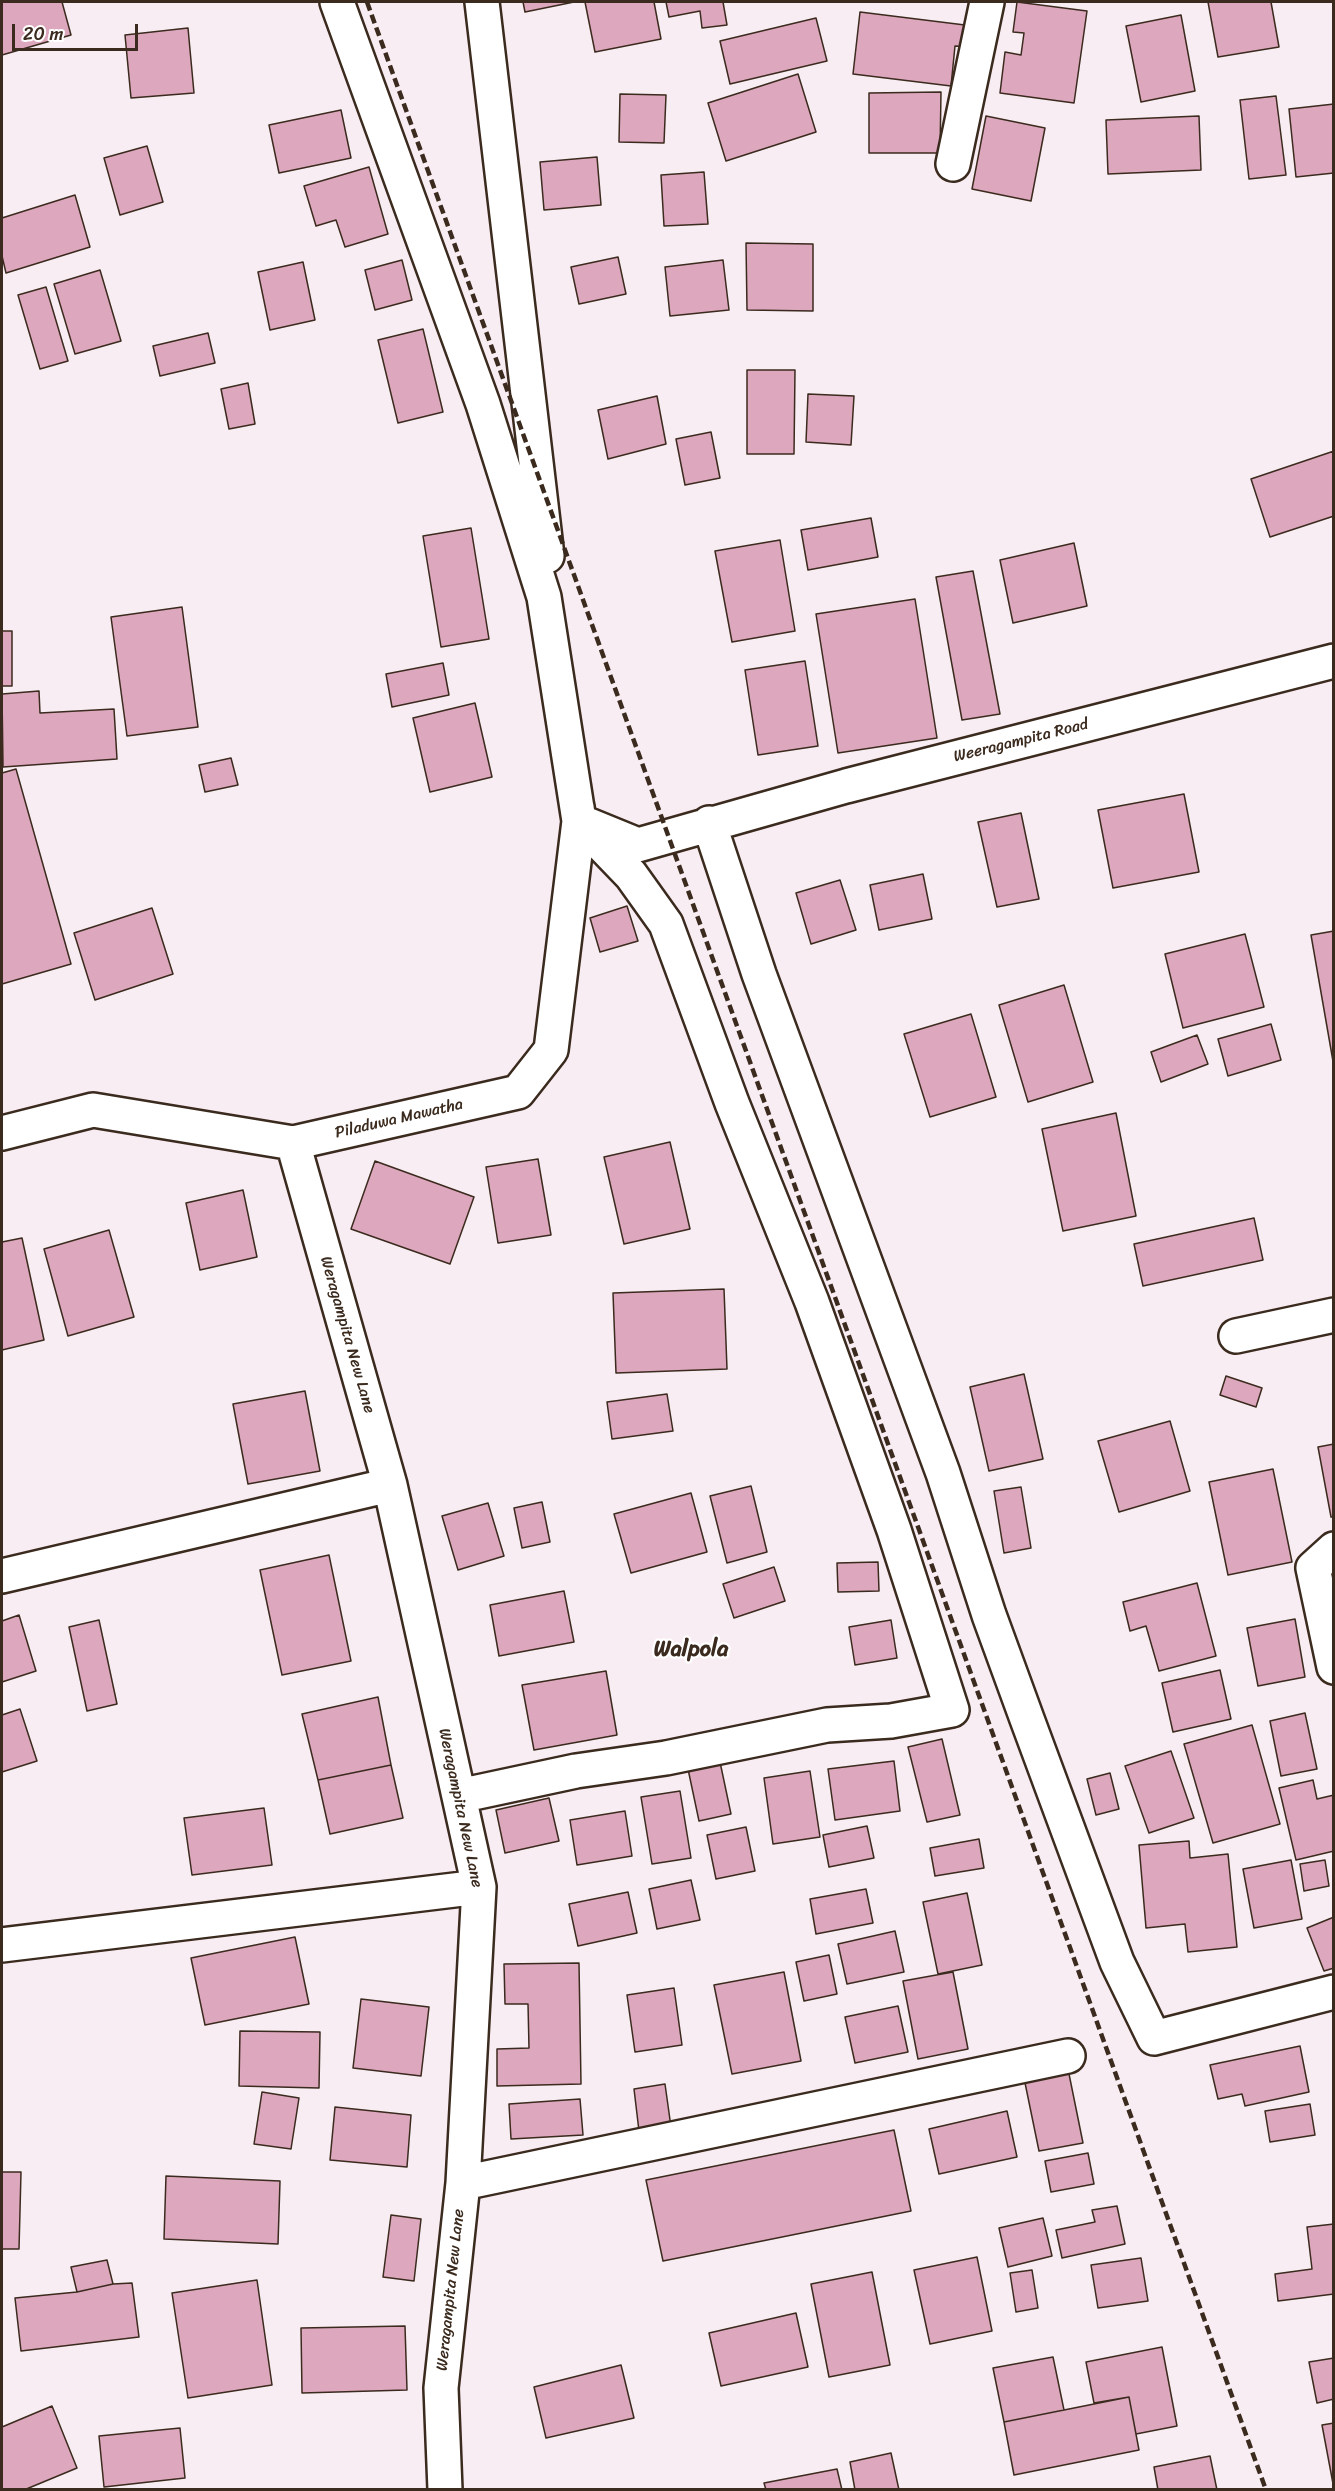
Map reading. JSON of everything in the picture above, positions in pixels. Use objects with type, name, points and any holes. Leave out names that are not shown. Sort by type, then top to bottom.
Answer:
[{"type":"street","points":[[337,2],[483,404],[544,597],[579,821],[631,875],[666,924],[732,1103],[812,1302],[894,1530],[952,1710],[891,1721],[827,1725],[666,1758],[576,1771],[459,1796]]},
{"type":"street","points":[[482,2],[579,821]]},
{"type":"street","points":[[953,164],[987,2]]},
{"type":"street","name":"Weeragampita Road","points":[[579,821],[638,845],[709,823],[1334,661]]},
{"type":"street","name":"Piladuwa Mawatha","points":[[2,1133],[93,1110],[293,1143],[518,1092],[551,1050],[579,821]]},
{"type":"street","points":[[709,823],[759,974],[944,1473],[989,1615],[1027,1719],[1117,1962],[1154,2038],[1334,1992]]},
{"type":"street","name":"Weragampita New Lane","points":[[293,1143],[390,1485],[479,1887],[463,2183],[441,2388],[446,2490]]},
{"type":"street","points":[[1236,1336],[1334,1315]]},
{"type":"street","points":[[2,1576],[390,1485]]},
{"type":"street","points":[[1334,1549],[1313,1568],[1334,1667]]},
{"type":"street","points":[[2,1945],[479,1887]]},
{"type":"street","points":[[463,2183],[1068,2056]]},
{"type":"building","points":[[2,2],[62,2],[71,35],[2,55]]},
{"type":"building","points":[[523,2],[574,2],[525,12]]},
{"type":"building","points":[[585,2],[654,2],[661,39],[595,52]]},
{"type":"building","points":[[666,2],[723,2],[727,25],[702,28],[700,11],[669,17]]},
{"type":"building","points":[[1017,2],[1087,11],[1074,103],[1000,93],[1005,52],[1021,55],[1024,33],[1013,32]]},
{"type":"building","points":[[1208,2],[1271,2],[1279,47],[1218,57]]},
{"type":"building","points":[[860,12],[973,26],[970,47],[955,46],[951,86],[853,74]]},
{"type":"building","points":[[1181,15],[1195,91],[1141,102],[1126,26]]},
{"type":"building","points":[[816,18],[827,61],[730,84],[720,41]]},
{"type":"building","points":[[188,28],[194,93],[131,98],[125,35]]},
{"type":"building","points":[[798,74],[816,132],[726,161],[708,103]]},
{"type":"building","points":[[941,92],[940,153],[869,153],[869,93]]},
{"type":"building","points":[[620,94],[666,95],[664,143],[619,142]]},
{"type":"building","points":[[1276,96],[1286,175],[1249,179],[1240,100]]},
{"type":"building","points":[[1334,104],[1334,173],[1296,177],[1289,109]]},
{"type":"building","points":[[341,110],[351,158],[279,173],[269,125]]},
{"type":"building","points":[[986,116],[1045,128],[1031,201],[972,189]]},
{"type":"building","points":[[1199,116],[1201,170],[1108,174],[1106,120]]},
{"type":"building","points":[[147,146],[163,202],[120,215],[104,158]]},
{"type":"building","points":[[597,157],[601,205],[544,210],[540,162]]},
{"type":"building","points":[[369,167],[388,234],[345,247],[336,220],[316,226],[304,186]]},
{"type":"building","points":[[704,172],[708,224],[664,226],[661,175]]},
{"type":"building","points":[[75,195],[90,247],[6,273],[2,256],[2,218]]},
{"type":"building","points":[[746,243],[813,244],[813,311],[747,310]]},
{"type":"building","points":[[618,257],[626,294],[579,304],[571,267]]},
{"type":"building","points":[[402,260],[412,300],[375,310],[365,270]]},
{"type":"building","points":[[723,260],[729,310],[670,316],[665,267]]},
{"type":"building","points":[[303,262],[315,320],[270,330],[258,272]]},
{"type":"building","points":[[100,270],[121,341],[75,354],[54,284]]},
{"type":"building","points":[[46,287],[68,361],[40,369],[18,295]]},
{"type":"building","points":[[423,329],[443,412],[398,423],[378,340]]},
{"type":"building","points":[[208,333],[215,363],[160,376],[153,346]]},
{"type":"building","points":[[747,370],[795,370],[794,454],[747,454]]},
{"type":"building","points":[[248,383],[255,424],[229,429],[221,389]]},
{"type":"building","points":[[808,394],[854,396],[851,445],[806,442]]},
{"type":"building","points":[[657,396],[666,444],[608,459],[598,410]]},
{"type":"building","points":[[711,432],[720,478],[685,485],[676,439]]},
{"type":"building","points":[[1334,451],[1334,516],[1270,537],[1251,479]]},
{"type":"building","points":[[871,518],[878,557],[808,570],[801,530]]},
{"type":"building","points":[[471,528],[489,639],[441,647],[423,536]]},
{"type":"building","points":[[780,540],[795,631],[732,642],[715,551]]},
{"type":"building","points":[[1074,543],[1087,606],[1013,623],[1000,560]]},
{"type":"building","points":[[973,571],[1000,714],[962,720],[936,577]]},
{"type":"building","points":[[915,599],[937,738],[838,753],[816,614]]},
{"type":"building","points":[[182,607],[198,727],[127,736],[111,617]]},
{"type":"building","points":[[2,631],[12,631],[12,686],[2,686]]},
{"type":"building","points":[[805,661],[818,746],[758,755],[745,670]]},
{"type":"building","points":[[443,663],[449,695],[392,707],[386,674]]},
{"type":"building","points":[[39,691],[40,713],[114,709],[117,759],[3,767],[2,694]]},
{"type":"building","points":[[475,703],[492,777],[430,792],[413,718]]},
{"type":"building","points":[[231,758],[238,785],[205,792],[199,765]]},
{"type":"building","points":[[16,769],[71,964],[2,984],[2,773]]},
{"type":"building","points":[[1184,794],[1199,872],[1113,888],[1098,810]]},
{"type":"building","points":[[1021,813],[1039,899],[997,907],[978,822]]},
{"type":"building","points":[[923,874],[932,919],[879,930],[870,885]]},
{"type":"building","points":[[840,880],[856,930],[811,944],[796,893]]},
{"type":"building","points":[[627,906],[638,941],[600,952],[590,918]]},
{"type":"building","points":[[152,908],[173,974],[95,1000],[74,933]]},
{"type":"building","points":[[1334,931],[1334,1067],[1311,935]]},
{"type":"building","points":[[1245,934],[1264,1007],[1183,1028],[1165,954]]},
{"type":"building","points":[[1064,985],[1093,1082],[1028,1102],[999,1005]]},
{"type":"building","points":[[971,1014],[996,1097],[930,1117],[904,1034]]},
{"type":"building","points":[[1271,1024],[1281,1060],[1228,1076],[1218,1039]]},
{"type":"building","points":[[1197,1035],[1208,1064],[1161,1082],[1151,1052]]},
{"type":"building","points":[[1116,1113],[1136,1216],[1063,1231],[1042,1129]]},
{"type":"building","points":[[670,1142],[690,1229],[624,1244],[604,1157]]},
{"type":"building","points":[[538,1159],[551,1235],[498,1243],[486,1167]]},
{"type":"building","points":[[375,1161],[474,1197],[450,1264],[351,1229]]},
{"type":"building","points":[[243,1190],[257,1257],[200,1270],[186,1203]]},
{"type":"building","points":[[1254,1218],[1263,1260],[1143,1286],[1134,1244]]},
{"type":"building","points":[[109,1230],[134,1317],[68,1336],[44,1249]]},
{"type":"building","points":[[22,1238],[44,1340],[2,1350],[2,1242]]},
{"type":"building","points":[[724,1289],[727,1369],[616,1373],[613,1293]]},
{"type":"building","points":[[1024,1374],[1043,1459],[989,1471],[970,1387]]},
{"type":"building","points":[[1226,1376],[1262,1388],[1256,1407],[1220,1395]]},
{"type":"building","points":[[305,1391],[320,1471],[248,1484],[233,1404]]},
{"type":"building","points":[[667,1394],[673,1431],[612,1439],[607,1402]]},
{"type":"building","points":[[1170,1421],[1190,1491],[1119,1512],[1098,1441]]},
{"type":"building","points":[[1334,1444],[1334,1517],[1331,1517],[1318,1447]]},
{"type":"building","points":[[1273,1469],[1292,1562],[1228,1575],[1209,1482]]},
{"type":"building","points":[[751,1486],[767,1552],[727,1563],[710,1496]]},
{"type":"building","points":[[1021,1487],[1031,1548],[1004,1553],[994,1491]]},
{"type":"building","points":[[691,1493],[707,1552],[631,1573],[614,1514]]},
{"type":"building","points":[[542,1502],[550,1542],[522,1548],[514,1508]]},
{"type":"building","points":[[488,1503],[504,1556],[458,1570],[442,1516]]},
{"type":"building","points":[[329,1555],[351,1661],[282,1675],[260,1570]]},
{"type":"building","points":[[878,1562],[879,1591],[838,1592],[837,1563]]},
{"type":"building","points":[[774,1567],[785,1601],[734,1618],[723,1584]]},
{"type":"building","points":[[1197,1583],[1216,1656],[1159,1671],[1146,1626],[1130,1631],[1123,1602]]},
{"type":"building","points":[[564,1591],[574,1642],[499,1656],[490,1605]]},
{"type":"building","points":[[19,1615],[36,1671],[2,1682],[2,1621]]},
{"type":"building","points":[[1295,1619],[1305,1677],[1258,1686],[1247,1628]]},
{"type":"building","points":[[99,1620],[117,1704],[87,1711],[69,1627]]},
{"type":"building","points":[[891,1620],[897,1658],[855,1665],[849,1627]]},
{"type":"building","points":[[1220,1670],[1231,1719],[1173,1732],[1162,1683]]},
{"type":"building","points":[[606,1671],[617,1735],[534,1750],[522,1685]]},
{"type":"building","points":[[378,1697],[391,1765],[318,1780],[302,1714]]},
{"type":"building","points":[[20,1709],[37,1761],[2,1772],[2,1715]]},
{"type":"building","points":[[1305,1713],[1317,1769],[1281,1776],[1270,1721]]},
{"type":"building","points":[[1252,1725],[1280,1824],[1213,1843],[1184,1744]]},
{"type":"building","points":[[942,1739],[960,1815],[927,1822],[908,1747]]},
{"type":"building","points":[[1171,1751],[1194,1818],[1149,1833],[1125,1766]]},
{"type":"building","points":[[894,1761],[900,1811],[835,1820],[828,1769]]},
{"type":"building","points":[[720,1762],[731,1814],[699,1821],[688,1769]]},
{"type":"building","points":[[391,1765],[403,1818],[330,1834],[318,1780]]},
{"type":"building","points":[[810,1771],[820,1837],[773,1844],[764,1778]]},
{"type":"building","points":[[1110,1773],[1119,1809],[1096,1815],[1087,1779]]},
{"type":"building","points":[[1313,1780],[1317,1799],[1334,1795],[1334,1851],[1296,1860],[1279,1788]]},
{"type":"building","points":[[680,1791],[691,1858],[652,1864],[641,1797]]},
{"type":"building","points":[[549,1798],[559,1841],[505,1853],[496,1810]]},
{"type":"building","points":[[264,1808],[272,1865],[192,1875],[184,1818]]},
{"type":"building","points":[[625,1811],[632,1856],[577,1865],[570,1820]]},
{"type":"building","points":[[867,1826],[874,1858],[829,1867],[823,1835]]},
{"type":"building","points":[[746,1827],[755,1871],[716,1879],[707,1835]]},
{"type":"building","points":[[979,1839],[984,1868],[935,1876],[930,1848]]},
{"type":"building","points":[[1189,1841],[1190,1858],[1228,1854],[1237,1947],[1188,1952],[1185,1924],[1146,1928],[1139,1845]]},
{"type":"building","points":[[1291,1860],[1302,1919],[1254,1928],[1243,1869]]},
{"type":"building","points":[[1325,1860],[1329,1886],[1304,1891],[1300,1864]]},
{"type":"building","points":[[691,1880],[700,1920],[657,1929],[649,1889]]},
{"type":"building","points":[[866,1889],[873,1923],[816,1934],[810,1899]]},
{"type":"building","points":[[628,1892],[637,1933],[578,1946],[569,1904]]},
{"type":"building","points":[[967,1893],[982,1965],[938,1974],[923,1902]]},
{"type":"building","points":[[1334,1917],[1334,1968],[1324,1971],[1307,1928]]},
{"type":"building","points":[[895,1931],[904,1972],[847,1984],[838,1944]]},
{"type":"building","points":[[295,1937],[309,2004],[205,2025],[191,1958]]},
{"type":"building","points":[[829,1955],[837,1994],[804,2001],[796,1962]]},
{"type":"building","points":[[579,1963],[581,2084],[497,2086],[497,2049],[529,2048],[528,2004],[505,2004],[504,1964]]},
{"type":"building","points":[[784,1972],[801,2061],[732,2074],[714,1985]]},
{"type":"building","points":[[953,1972],[968,2049],[918,2059],[903,1981]]},
{"type":"building","points":[[674,1988],[682,2045],[635,2052],[627,1995]]},
{"type":"building","points":[[361,1999],[429,2007],[421,2076],[353,2068]]},
{"type":"building","points":[[898,2006],[908,2052],[855,2063],[845,2017]]},
{"type":"building","points":[[240,2031],[320,2032],[319,2088],[239,2086]]},
{"type":"building","points":[[1300,2046],[1309,2092],[1245,2106],[1242,2094],[1218,2099],[1210,2065]]},
{"type":"building","points":[[1068,2069],[1083,2143],[1039,2151],[1024,2078]]},
{"type":"building","points":[[665,2084],[671,2127],[639,2131],[634,2089]]},
{"type":"building","points":[[262,2092],[299,2098],[291,2149],[254,2144]]},
{"type":"building","points":[[580,2099],[583,2135],[511,2139],[509,2104]]},
{"type":"building","points":[[1310,2104],[1315,2135],[1270,2142],[1265,2111]]},
{"type":"building","points":[[335,2107],[411,2115],[407,2167],[330,2160]]},
{"type":"building","points":[[1007,2111],[1017,2157],[939,2174],[929,2129]]},
{"type":"building","points":[[894,2130],[911,2211],[663,2261],[646,2180]]},
{"type":"building","points":[[1088,2153],[1094,2184],[1051,2192],[1045,2161]]},
{"type":"building","points":[[2,2172],[21,2172],[19,2249],[2,2249]]},
{"type":"building","points":[[166,2176],[280,2181],[278,2244],[164,2239]]},
{"type":"building","points":[[1117,2206],[1125,2244],[1062,2258],[1056,2230],[1095,2222],[1092,2210]]},
{"type":"building","points":[[391,2215],[421,2219],[414,2281],[383,2277]]},
{"type":"building","points":[[1043,2218],[1052,2256],[1008,2267],[999,2228]]},
{"type":"building","points":[[1334,2224],[1334,2294],[1278,2301],[1275,2274],[1312,2269],[1307,2227]]},
{"type":"building","points":[[977,2257],[992,2331],[930,2344],[914,2270]]},
{"type":"building","points":[[1141,2258],[1148,2301],[1098,2308],[1091,2265]]},
{"type":"building","points":[[107,2260],[113,2284],[77,2292],[71,2267]]},
{"type":"building","points":[[1032,2270],[1038,2308],[1016,2312],[1010,2273]]},
{"type":"building","points":[[872,2272],[890,2365],[829,2377],[811,2284]]},
{"type":"building","points":[[257,2280],[272,2385],[188,2398],[172,2293]]},
{"type":"building","points":[[132,2283],[139,2337],[21,2351],[15,2298],[77,2292],[113,2284]]},
{"type":"building","points":[[796,2313],[808,2367],[721,2386],[709,2333]]},
{"type":"building","points":[[405,2326],[407,2390],[302,2393],[301,2328]]},
{"type":"building","points":[[1162,2347],[1177,2426],[1136,2434],[1129,2397],[1094,2403],[1086,2362]]},
{"type":"building","points":[[1053,2357],[1064,2410],[1004,2422],[993,2368]]},
{"type":"building","points":[[1334,2358],[1334,2399],[1317,2403],[1309,2362]]},
{"type":"building","points":[[621,2365],[634,2418],[546,2438],[534,2387]]},
{"type":"building","points":[[1129,2397],[1139,2450],[1014,2475],[1004,2422]]},
{"type":"building","points":[[52,2406],[77,2468],[24,2490],[2,2490],[2,2427]]},
{"type":"building","points":[[1334,2423],[1334,2489],[1322,2425]]},
{"type":"building","points":[[180,2428],[185,2478],[104,2487],[99,2436]]},
{"type":"building","points":[[891,2453],[899,2490],[855,2490],[850,2462]]},
{"type":"building","points":[[1210,2456],[1217,2490],[1158,2490],[1154,2467]]},
{"type":"building","points":[[837,2469],[842,2490],[766,2490],[764,2483]]},
{"type":"railway","points":[[367,2],[1266,2490]]},
{"type":"district","name":"Walpola","points":[[691,1650]]}]
